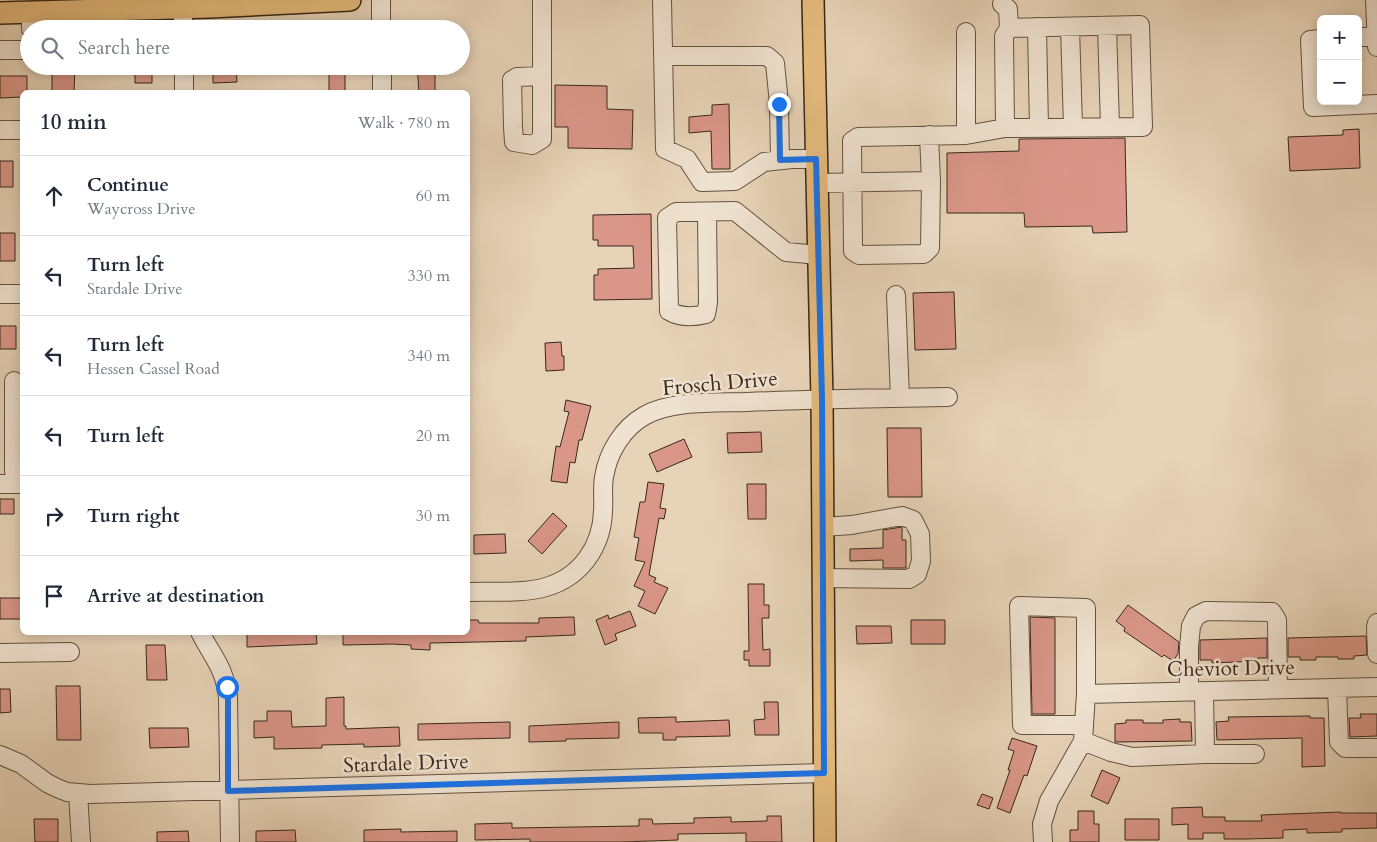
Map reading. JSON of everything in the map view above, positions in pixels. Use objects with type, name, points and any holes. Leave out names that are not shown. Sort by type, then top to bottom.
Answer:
[{"type":"main road","points":[[0,13],[31,20],[176,5],[350,0]]},
{"type":"main road","points":[[813,0],[822,399],[825,842]]},
{"type":"street","points":[[381,0],[382,20]]},
{"type":"street","points":[[542,0],[542,76]]},
{"type":"street","points":[[662,0],[665,149],[688,159],[702,182],[735,181],[764,162],[816,159]]},
{"type":"street","points":[[1375,0],[1377,47]]},
{"type":"street","points":[[1002,2],[1008,9],[1005,128]]},
{"type":"street","points":[[176,5],[180,20]]},
{"type":"street","points":[[929,135],[931,181],[930,248],[924,254],[859,255],[853,251],[852,183],[852,141],[858,137],[929,135],[966,135],[1005,128],[1143,127],[1140,24],[1037,27],[1006,32]]},
{"type":"street","points":[[1070,26],[1073,127]]},
{"type":"street","points":[[1107,26],[1110,127]]},
{"type":"street","points":[[1037,27],[1038,128]]},
{"type":"street","points":[[966,32],[966,135]]},
{"type":"street","points":[[1362,38],[1376,36]]},
{"type":"street","points":[[1317,39],[1310,40],[1313,107],[1330,105]]},
{"type":"street","points":[[0,50],[20,50]]},
{"type":"street","points":[[664,56],[767,56],[776,63],[780,160]]},
{"type":"street","points":[[184,75],[184,90]]},
{"type":"street","points":[[382,75],[382,90]]},
{"type":"street","points":[[1362,104],[1377,104]]},
{"type":"street","points":[[0,130],[20,130]]},
{"type":"street","points":[[817,183],[931,181]]},
{"type":"street","points":[[707,212],[708,303],[706,314],[678,316],[669,311],[667,218],[676,212],[736,211],[786,252],[819,255]]},
{"type":"street","points":[[0,294],[20,294]]},
{"type":"street","points":[[896,295],[900,398]]},
{"type":"street","points":[[0,484],[18,478],[12,381]]},
{"type":"street","name":"Frosch Drive","points":[[470,592],[535,589],[548,586],[561,581],[582,566],[590,556],[600,533],[604,512],[603,483],[608,461],[619,439],[644,416],[665,408],[681,405],[822,399],[948,397]]},
{"type":"street","points":[[822,578],[909,579],[917,574],[921,561],[920,534],[913,520],[902,516],[852,525],[823,527]]},
{"type":"street","points":[[1043,842],[1042,824],[1049,801],[1083,733],[1086,694],[1086,608],[1019,606],[1022,725],[1083,733],[1111,752],[1132,757],[1255,754]]},
{"type":"street","points":[[1205,754],[1189,647],[1191,626],[1196,616],[1206,612],[1272,612],[1277,620],[1278,689]]},
{"type":"street","points":[[1377,623],[1377,654]]},
{"type":"street","points":[[202,635],[218,662],[227,687],[230,842]]},
{"type":"street","points":[[0,654],[70,652]]},
{"type":"street","name":"Cheviot Drive","points":[[1086,694],[1377,687]]},
{"type":"street","points":[[1337,688],[1340,742],[1345,748],[1377,748]]},
{"type":"street","name":"Stardale Drive","points":[[0,755],[21,764],[47,783],[67,792],[103,794],[824,773]]},
{"type":"street","points":[[78,793],[81,842]]},
{"type":"building","points":[[52,75],[75,75],[74,90],[52,90]]},
{"type":"building","points":[[135,75],[152,75],[152,83],[135,83]]},
{"type":"building","points":[[213,75],[237,75],[237,82],[213,83]]},
{"type":"building","points":[[329,75],[345,75],[345,90],[329,90]]},
{"type":"building","points":[[418,75],[435,75],[435,90],[419,90]]},
{"type":"building","points":[[0,76],[27,76],[27,90],[20,90],[20,97],[0,98]]},
{"type":"building","points":[[555,85],[607,86],[607,109],[633,110],[632,149],[568,148],[568,127],[555,127]]},
{"type":"building","points":[[729,104],[730,169],[712,169],[711,131],[689,133],[689,117],[712,115],[712,105]]},
{"type":"building","points":[[1359,129],[1360,168],[1290,171],[1288,137],[1343,135],[1343,130]]},
{"type":"building","points":[[1125,138],[1127,232],[1093,233],[1092,226],[1025,227],[1024,213],[947,213],[947,153],[1019,151],[1019,139]]},
{"type":"building","points":[[0,161],[13,161],[13,187],[0,187]]},
{"type":"building","points":[[651,214],[652,299],[594,300],[594,275],[598,275],[598,269],[634,268],[633,246],[598,246],[598,240],[593,240],[593,215]]},
{"type":"building","points":[[0,233],[15,233],[15,261],[0,261]]},
{"type":"building","points":[[954,292],[956,349],[915,350],[913,293]]},
{"type":"building","points":[[0,326],[16,326],[16,349],[0,349]]},
{"type":"building","points":[[561,342],[564,370],[546,371],[545,343]]},
{"type":"building","points":[[566,400],[591,406],[582,440],[579,440],[575,463],[570,462],[567,483],[551,481],[556,446],[560,447],[569,412],[564,411]]},
{"type":"building","points":[[887,428],[921,428],[922,497],[888,497]]},
{"type":"building","points":[[761,432],[762,452],[728,453],[727,433]]},
{"type":"building","points":[[684,439],[692,457],[657,472],[649,454]]},
{"type":"building","points":[[648,482],[664,484],[660,508],[666,509],[664,519],[659,518],[649,575],[656,578],[654,582],[668,588],[655,614],[638,606],[645,591],[634,586],[645,562],[635,560],[639,538],[634,537],[640,502],[645,502]]},
{"type":"building","points":[[747,484],[766,484],[766,519],[748,519]]},
{"type":"building","points":[[0,499],[14,499],[14,514],[0,514]]},
{"type":"building","points":[[553,513],[567,526],[542,554],[528,541]]},
{"type":"building","points":[[902,527],[902,540],[906,540],[906,568],[883,568],[883,560],[850,561],[850,549],[883,548],[883,530]]},
{"type":"building","points":[[505,534],[506,553],[474,554],[474,535]]},
{"type":"building","points":[[748,584],[764,584],[764,605],[769,605],[769,618],[762,618],[763,650],[770,649],[770,666],[749,666],[749,660],[744,660],[744,651],[749,651]]},
{"type":"building","points":[[0,598],[20,598],[20,619],[0,619]]},
{"type":"building","points":[[1128,605],[1179,642],[1178,654],[1173,661],[1164,655],[1162,657],[1124,631],[1125,628],[1116,621]]},
{"type":"building","points":[[630,611],[636,626],[615,634],[617,640],[605,645],[596,620],[608,615],[609,619]]},
{"type":"building","points":[[574,617],[575,635],[526,637],[526,641],[430,643],[430,650],[411,649],[411,645],[343,645],[343,635],[470,635],[470,620],[478,620],[479,623],[539,623],[539,618]]},
{"type":"building","points":[[1030,617],[1055,618],[1055,714],[1032,714]]},
{"type":"building","points":[[911,620],[945,620],[945,644],[911,644]]},
{"type":"building","points":[[856,626],[891,626],[892,643],[857,644]]},
{"type":"building","points":[[247,635],[316,635],[317,644],[247,647]]},
{"type":"building","points":[[1366,636],[1367,655],[1354,656],[1354,659],[1316,657],[1316,660],[1300,660],[1300,657],[1288,657],[1288,638]]},
{"type":"building","points":[[1267,638],[1267,658],[1258,658],[1258,661],[1212,663],[1212,660],[1200,660],[1200,640]]},
{"type":"building","points":[[146,645],[165,645],[167,680],[147,680]]},
{"type":"building","points":[[56,686],[80,686],[81,740],[57,740]]},
{"type":"building","points":[[0,689],[10,689],[11,712],[0,713]]},
{"type":"building","points":[[344,697],[344,726],[346,726],[346,729],[399,727],[400,746],[364,747],[364,744],[322,745],[322,748],[274,749],[274,737],[254,738],[254,721],[267,721],[267,711],[291,711],[292,727],[326,726],[326,698]]},
{"type":"building","points":[[764,702],[778,702],[779,735],[755,735],[754,720],[765,719]]},
{"type":"building","points":[[1360,714],[1377,714],[1377,736],[1350,737],[1349,718],[1361,718]]},
{"type":"building","points":[[1310,716],[1310,718],[1324,718],[1325,766],[1302,767],[1302,738],[1217,740],[1216,722],[1229,721],[1228,717]]},
{"type":"building","points":[[676,717],[676,722],[729,720],[730,736],[676,737],[676,740],[663,740],[663,733],[639,733],[638,718]]},
{"type":"building","points":[[1180,719],[1180,722],[1191,722],[1192,741],[1115,742],[1115,724],[1126,723],[1126,720],[1143,720],[1143,723],[1163,723],[1163,720]]},
{"type":"building","points":[[510,722],[510,738],[418,740],[418,724]]},
{"type":"building","points":[[619,722],[619,738],[529,742],[529,726]]},
{"type":"building","points":[[149,728],[188,728],[189,747],[150,748]]},
{"type":"building","points":[[1012,738],[1037,746],[1027,776],[1024,775],[1010,813],[997,808],[1010,770],[1008,770],[1014,751],[1008,749]]},
{"type":"building","points":[[1102,770],[1120,778],[1108,804],[1091,796]]},
{"type":"building","points":[[982,794],[993,798],[989,809],[977,805]]},
{"type":"building","points":[[1202,807],[1203,817],[1225,817],[1225,821],[1262,821],[1261,815],[1341,812],[1377,813],[1377,828],[1307,833],[1307,829],[1283,830],[1283,838],[1224,839],[1224,833],[1203,833],[1203,839],[1188,839],[1188,824],[1172,825],[1172,808]]},
{"type":"building","points":[[1078,811],[1094,811],[1094,824],[1099,824],[1099,842],[1070,842],[1070,830],[1078,830]]},
{"type":"building","points":[[767,816],[781,816],[782,842],[746,842],[746,833],[678,834],[678,840],[622,842],[530,842],[530,839],[475,840],[475,824],[512,823],[512,828],[639,826],[639,819],[652,819],[653,824],[694,823],[694,818],[731,817],[731,822],[767,821]]},
{"type":"building","points":[[34,819],[58,819],[58,842],[35,842]]},
{"type":"building","points":[[1125,819],[1159,819],[1159,840],[1125,840]]},
{"type":"building","points":[[401,829],[401,832],[457,831],[457,842],[364,842],[364,830]]},
{"type":"building","points":[[295,830],[296,842],[256,842],[256,831]]},
{"type":"building","points":[[188,831],[189,842],[157,842],[157,832]]},
{"type":"route","points":[[227,687],[228,791],[824,773],[822,399],[816,159],[780,160],[779,104]]}]
